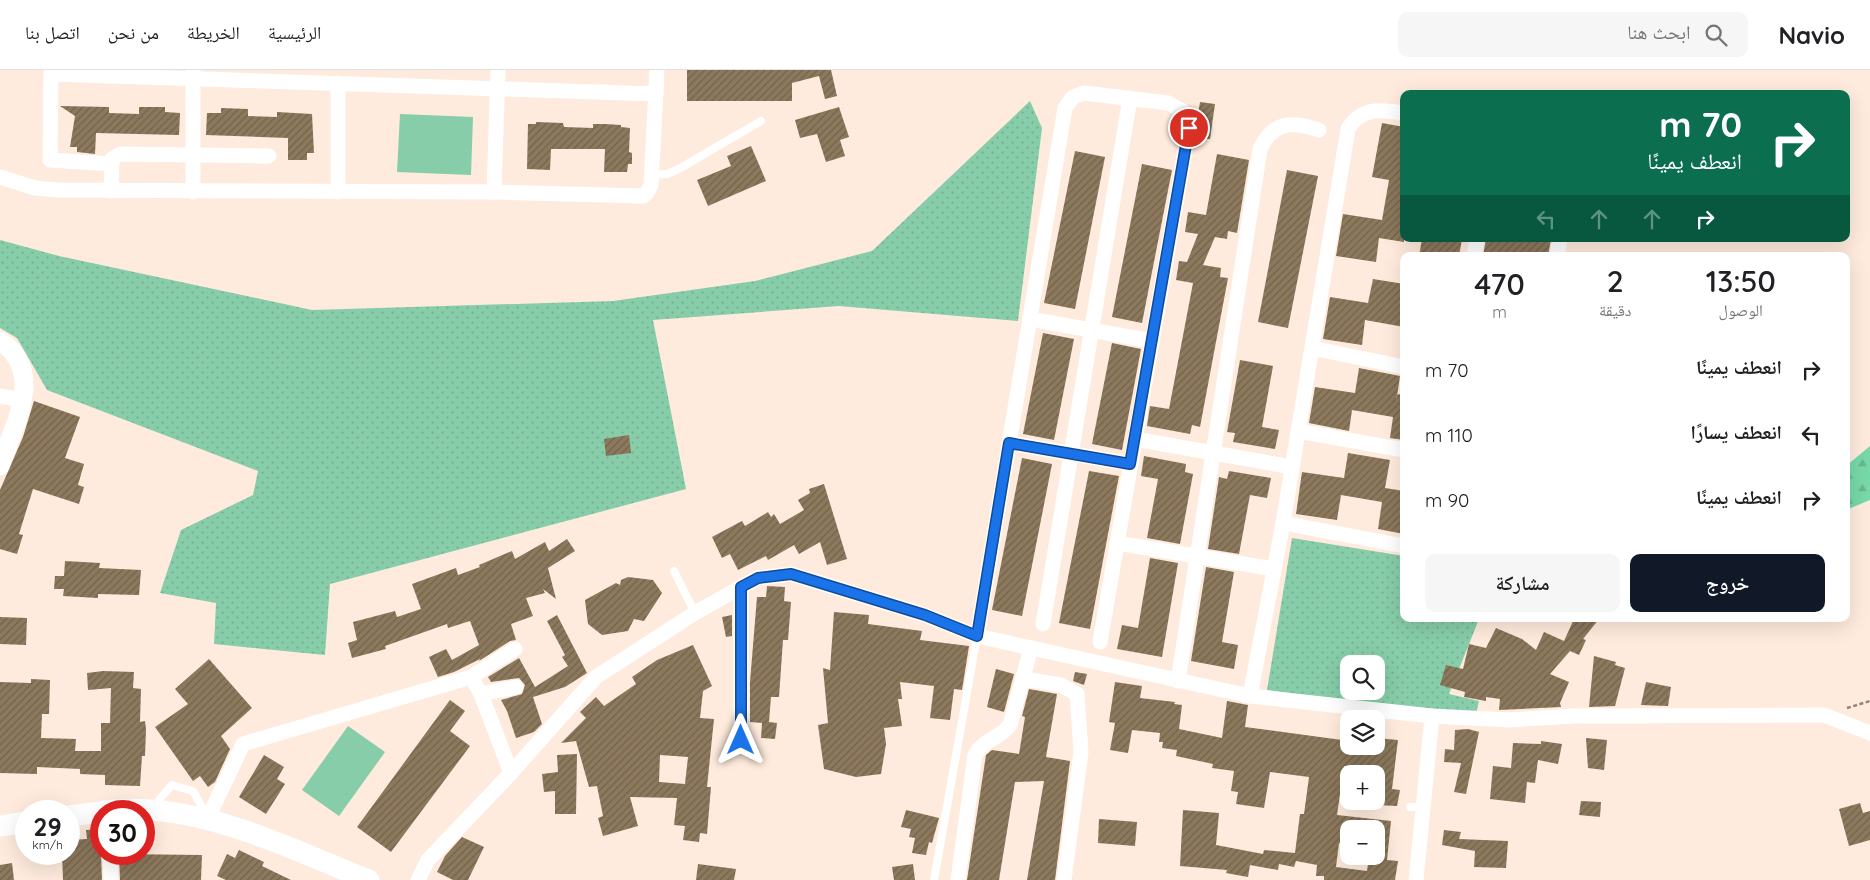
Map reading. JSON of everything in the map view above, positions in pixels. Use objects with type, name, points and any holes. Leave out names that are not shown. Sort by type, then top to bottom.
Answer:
[{"type":"main road","points":[[155,812],[208,818],[369,880]]},
{"type":"main road","points":[[0,826],[15,824]]},
{"type":"street","points":[[494,192],[498,70]]},
{"type":"street","points":[[0,177],[34,188],[111,191],[494,192],[643,196],[650,190],[652,175],[657,70]]},
{"type":"street","points":[[112,164],[50,160],[51,72],[193,74],[338,83],[656,94]]},
{"type":"street","points":[[193,74],[193,192]]},
{"type":"street","points":[[338,83],[338,192]]},
{"type":"street","points":[[977,636],[1065,108],[1073,97],[1084,93],[1174,104],[1183,111],[1188,122],[1100,642]]},
{"type":"street","points":[[1043,624],[1130,98]]},
{"type":"street","points":[[1250,696],[1283,523],[1348,129],[1356,118],[1368,111],[1400,113]]},
{"type":"street","points":[[1178,681],[1260,149],[1268,136],[1287,125],[1302,124],[1319,130]]},
{"type":"street","points":[[111,191],[112,164],[115,155],[193,154],[269,156]]},
{"type":"street","points":[[1030,319],[1152,341]]},
{"type":"street","points":[[0,341],[15,354],[24,371],[26,381],[22,400],[0,466]]},
{"type":"street","points":[[1312,348],[1400,366]]},
{"type":"street","points":[[0,396],[22,400]]},
{"type":"street","points":[[1298,431],[1400,449]]},
{"type":"street","points":[[1135,439],[1292,466]]},
{"type":"street","points":[[1009,443],[1130,464]]},
{"type":"street","points":[[1283,523],[1400,545]]},
{"type":"street","points":[[1117,543],[1274,569]]},
{"type":"street","points":[[418,880],[428,860],[511,773],[596,677],[695,613],[758,578],[791,574],[925,615],[977,636],[1250,696],[1432,716],[1508,720],[1575,716],[1824,715],[1870,733]]},
{"type":"street","points":[[741,587],[741,740]]},
{"type":"street","points":[[958,880],[975,755],[981,745],[1005,732],[1010,725],[1031,648]]},
{"type":"street","points":[[208,818],[243,744],[470,677],[515,649]]},
{"type":"street","points":[[470,677],[481,694],[511,773]]},
{"type":"street","points":[[1024,679],[1061,685],[1077,694],[1081,752],[1064,880]]},
{"type":"street","points":[[481,694],[516,687]]},
{"type":"street","points":[[1416,880],[1417,807],[1432,716]]},
{"type":"street","points":[[110,865],[111,880]]},
{"type":"lane","points":[[652,175],[667,174],[677,170],[761,121]]},
{"type":"lane","points":[[674,571],[695,613]]},
{"type":"lane","points":[[934,880],[977,636]]},
{"type":"lane","points":[[155,805],[172,784],[193,791],[208,818]]},
{"type":"green space","points":[[1030,101],[1042,128],[1018,321],[839,306],[653,320],[686,489],[330,584],[325,655],[214,644],[216,603],[160,593],[181,530],[253,495],[258,471],[47,390],[17,338],[0,328],[0,240],[59,256],[312,310],[613,301],[755,281],[872,251]]},
{"type":"green space","points":[[400,114],[473,117],[471,175],[397,172]]},
{"type":"green space","points":[[1870,446],[1870,500],[1850,508],[1850,463]]},
{"type":"green space","points":[[1292,538],[1400,555],[1400,622],[1478,622],[1449,694],[1479,701],[1476,714],[1433,712],[1342,700],[1385,700],[1385,655],[1340,655],[1340,700],[1267,690]]},
{"type":"green space","points":[[348,726],[385,752],[339,816],[302,790]]},
{"type":"building","points":[[687,70],[831,70],[837,96],[825,99],[819,76],[792,83],[792,101],[687,101]]},
{"type":"building","points":[[1200,102],[1215,104],[1210,139],[1197,139]]},
{"type":"building","points":[[60,106],[109,107],[109,113],[139,114],[139,107],[165,107],[165,112],[180,113],[179,135],[96,133],[95,154],[77,152],[77,147],[70,147],[75,116]]},
{"type":"building","points":[[839,107],[849,137],[840,140],[845,156],[826,162],[817,134],[800,138],[795,120]]},
{"type":"building","points":[[221,108],[248,109],[248,116],[277,117],[277,112],[312,114],[314,153],[307,153],[307,160],[288,160],[288,138],[206,135],[207,113],[221,113]]},
{"type":"building","points":[[536,122],[563,123],[564,127],[593,128],[593,124],[605,124],[621,125],[621,127],[630,128],[629,152],[632,153],[632,164],[628,164],[627,172],[604,172],[605,149],[551,149],[550,170],[527,169],[528,124],[536,124]]},
{"type":"building","points":[[1382,123],[1400,126],[1400,241],[1379,238],[1376,262],[1336,256],[1343,214],[1382,220],[1389,180],[1372,177]]},
{"type":"building","points":[[751,146],[766,181],[708,206],[697,180],[731,166],[727,156]]},
{"type":"building","points":[[1075,151],[1105,157],[1075,309],[1044,303]]},
{"type":"building","points":[[1217,154],[1249,160],[1237,233],[1228,231],[1227,239],[1215,237],[1203,265],[1221,268],[1220,277],[1228,278],[1200,427],[1192,425],[1190,434],[1147,426],[1150,406],[1169,409],[1193,283],[1176,280],[1179,261],[1187,262],[1198,234],[1185,232],[1188,212],[1206,215]]},
{"type":"building","points":[[1142,164],[1172,170],[1142,323],[1112,317]]},
{"type":"building","points":[[1287,170],[1318,176],[1288,328],[1258,322]]},
{"type":"building","points":[[1421,242],[1461,242],[1460,252],[1420,252]]},
{"type":"building","points":[[1485,242],[1550,242],[1549,252],[1484,252]]},
{"type":"building","points":[[1373,279],[1400,283],[1400,326],[1365,320],[1362,345],[1323,339],[1330,297],[1368,303]]},
{"type":"building","points":[[1043,333],[1074,339],[1054,440],[1023,434]]},
{"type":"building","points":[[1112,343],[1141,349],[1122,450],[1092,444]]},
{"type":"building","points":[[1240,360],[1273,366],[1262,427],[1279,430],[1275,449],[1233,442],[1235,433],[1227,432]]},
{"type":"building","points":[[1359,368],[1400,376],[1397,394],[1400,394],[1400,439],[1390,438],[1393,417],[1352,410],[1349,431],[1309,423],[1315,387],[1355,393]]},
{"type":"building","points":[[34,401],[80,417],[65,458],[84,464],[78,485],[84,487],[79,504],[33,489],[19,534],[23,535],[17,554],[0,549],[0,490],[23,437]]},
{"type":"building","points":[[629,435],[631,453],[606,456],[604,439]]},
{"type":"building","points":[[1348,453],[1390,460],[1385,488],[1400,490],[1400,533],[1378,529],[1382,502],[1341,495],[1337,520],[1296,514],[1302,472],[1344,478]]},
{"type":"building","points":[[1144,456],[1186,464],[1185,472],[1193,474],[1180,544],[1147,538],[1158,479],[1141,476]]},
{"type":"building","points":[[1022,458],[1052,464],[1022,616],[992,610]]},
{"type":"building","points":[[1089,471],[1119,476],[1090,629],[1059,623]]},
{"type":"building","points":[[1229,471],[1271,478],[1267,498],[1250,495],[1239,554],[1208,549],[1219,477],[1227,479]]},
{"type":"building","points":[[824,484],[847,559],[827,565],[820,542],[799,554],[794,545],[768,560],[766,556],[738,570],[730,554],[722,558],[712,537],[742,521],[745,526],[768,512],[771,517],[774,514],[780,524],[804,510],[798,500],[810,493],[809,489]]},
{"type":"building","points":[[567,539],[575,551],[548,568],[556,599],[543,589],[545,593],[526,598],[533,616],[511,624],[516,640],[510,641],[479,661],[480,659],[454,672],[438,677],[429,657],[446,649],[452,660],[479,645],[470,621],[448,628],[447,624],[385,646],[386,649],[352,658],[348,643],[357,640],[353,622],[395,611],[397,617],[421,609],[412,584],[456,568],[458,575],[480,567],[479,565],[512,551],[515,559],[545,542],[549,551]]},
{"type":"building","points":[[1150,558],[1178,563],[1162,657],[1117,649],[1122,625],[1138,628]]},
{"type":"building","points":[[65,561],[100,563],[99,568],[141,570],[139,595],[98,594],[98,598],[63,596],[64,589],[54,589],[55,576],[64,576]]},
{"type":"building","points":[[1206,567],[1234,572],[1222,642],[1238,645],[1234,669],[1191,661]]},
{"type":"building","points":[[628,577],[653,580],[662,593],[644,621],[634,619],[628,631],[602,635],[588,624],[585,600],[616,583],[620,585],[621,580]]},
{"type":"building","points":[[767,586],[785,587],[784,601],[791,602],[788,640],[783,640],[779,697],[771,697],[769,722],[777,723],[775,739],[761,738],[762,723],[750,722],[750,682],[757,597],[766,597]]},
{"type":"building","points":[[834,612],[869,615],[868,624],[922,631],[920,640],[969,646],[962,690],[954,689],[950,720],[930,718],[934,686],[900,682],[902,699],[898,699],[902,726],[884,728],[886,744],[881,774],[856,777],[824,769],[818,725],[828,723],[823,668],[830,670]]},
{"type":"building","points":[[557,615],[587,673],[565,687],[533,697],[542,724],[534,732],[516,738],[507,711],[501,700],[522,694],[525,685],[519,678],[491,682],[488,677],[519,658],[535,687],[568,666],[562,657],[565,655],[547,621]]},
{"type":"building","points":[[732,615],[732,636],[726,637],[722,617]]},
{"type":"building","points":[[0,617],[27,618],[26,645],[0,644]]},
{"type":"building","points":[[1573,622],[1597,622],[1583,639],[1586,640],[1579,655],[1570,651],[1550,674],[1569,682],[1560,703],[1561,707],[1499,710],[1500,699],[1486,697],[1486,701],[1464,697],[1465,692],[1440,685],[1446,665],[1463,669],[1469,644],[1486,648],[1496,628],[1522,639],[1536,650],[1544,632],[1564,641]]},
{"type":"building","points":[[693,645],[712,686],[703,691],[700,718],[714,719],[707,787],[711,787],[707,834],[700,833],[699,842],[683,840],[685,826],[674,825],[677,798],[630,797],[638,826],[603,836],[598,818],[603,816],[597,786],[589,787],[576,741],[561,743],[586,718],[580,712],[596,697],[604,706],[636,684],[632,677],[657,660]],"holes":[[[660,755],[688,757],[685,784],[659,782]]]},
{"type":"building","points":[[1594,656],[1616,662],[1615,665],[1625,668],[1615,706],[1589,707]]},
{"type":"building","points":[[209,659],[252,708],[221,736],[230,749],[215,782],[208,787],[200,776],[193,781],[155,727],[188,704],[175,689]]},
{"type":"building","points":[[996,669],[1014,674],[1004,712],[987,707]]},
{"type":"building","points":[[103,671],[134,672],[133,688],[141,689],[140,722],[145,721],[146,729],[145,756],[142,756],[140,786],[105,785],[105,775],[80,774],[80,769],[37,767],[37,774],[0,773],[0,682],[31,683],[31,679],[50,680],[49,714],[42,714],[41,738],[76,739],[75,751],[101,751],[101,723],[110,723],[111,688],[88,690],[87,673]]},
{"type":"building","points":[[1075,672],[1087,674],[1084,685],[1073,681]]},
{"type":"building","points":[[1115,682],[1142,686],[1140,698],[1175,702],[1174,704],[1182,705],[1179,729],[1222,738],[1227,701],[1248,705],[1245,727],[1340,740],[1340,755],[1385,755],[1385,739],[1398,740],[1392,789],[1400,790],[1397,806],[1385,805],[1385,765],[1340,765],[1340,794],[1337,815],[1382,820],[1340,820],[1340,843],[1336,867],[1367,871],[1368,865],[1385,865],[1385,820],[1391,821],[1387,860],[1398,861],[1395,880],[1324,880],[1324,876],[1316,876],[1317,865],[1296,861],[1294,867],[1279,864],[1278,870],[1250,865],[1248,877],[1226,873],[1227,870],[1180,866],[1183,810],[1219,813],[1216,845],[1263,854],[1264,850],[1295,853],[1300,814],[1304,814],[1309,777],[1270,772],[1264,808],[1236,804],[1238,792],[1231,791],[1234,771],[1212,768],[1213,764],[1176,756],[1177,750],[1162,748],[1163,742],[1159,742],[1160,733],[1132,730],[1128,753],[1110,750],[1115,723],[1109,722]]},
{"type":"building","points":[[1646,682],[1671,687],[1668,706],[1641,705]]},
{"type":"building","points":[[1029,689],[1057,694],[1046,757],[1070,761],[1055,880],[1027,880],[1044,781],[1015,782],[999,880],[967,880],[986,755],[992,750],[1019,754],[1025,717],[1022,716]]},
{"type":"building","points":[[450,700],[465,711],[450,731],[470,746],[391,852],[357,827]]},
{"type":"building","points":[[1468,729],[1479,732],[1466,794],[1454,792],[1461,763],[1444,762],[1445,749],[1454,750],[1455,730]]},
{"type":"building","points":[[1586,738],[1607,740],[1604,770],[1588,768]]},
{"type":"building","points":[[1541,741],[1562,744],[1558,764],[1538,760],[1535,783],[1527,782],[1525,803],[1490,799],[1493,766],[1511,768],[1513,743],[1541,744]]},
{"type":"building","points":[[577,754],[576,814],[555,814],[555,791],[544,792],[542,774],[558,772],[557,755]]},
{"type":"building","points":[[264,755],[284,767],[277,779],[285,784],[266,814],[239,797]]},
{"type":"building","points":[[1581,801],[1601,802],[1600,817],[1579,815]]},
{"type":"building","points":[[1860,803],[1863,813],[1870,811],[1870,840],[1849,846],[1839,809]]},
{"type":"building","points":[[906,810],[939,818],[932,843],[929,842],[926,855],[912,853],[915,838],[909,837],[911,829],[901,827]]},
{"type":"building","points":[[1099,819],[1137,822],[1135,846],[1098,843]]},
{"type":"building","points":[[86,830],[90,830],[90,865],[101,865],[102,880],[63,880],[62,865],[80,865],[80,839],[87,839]]},
{"type":"building","points":[[1444,830],[1461,832],[1459,839],[1508,841],[1506,868],[1474,867],[1475,851],[1442,845]]},
{"type":"building","points":[[462,837],[484,847],[468,880],[453,880],[437,872],[445,856]]},
{"type":"building","points":[[239,850],[264,862],[262,866],[291,880],[226,880],[217,876],[227,854],[235,858]]},
{"type":"building","points":[[155,854],[202,855],[201,880],[120,880],[119,865],[155,865]]},
{"type":"building","points":[[12,863],[14,880],[0,880],[0,865]]},
{"type":"building","points":[[698,864],[736,869],[734,880],[696,880]]},
{"type":"building","points":[[913,864],[915,880],[894,880],[892,867]]},
{"type":"route","points":[[741,740],[741,587],[758,578],[791,574],[925,615],[977,636],[1009,443],[1130,464],[1189,128]]}]
